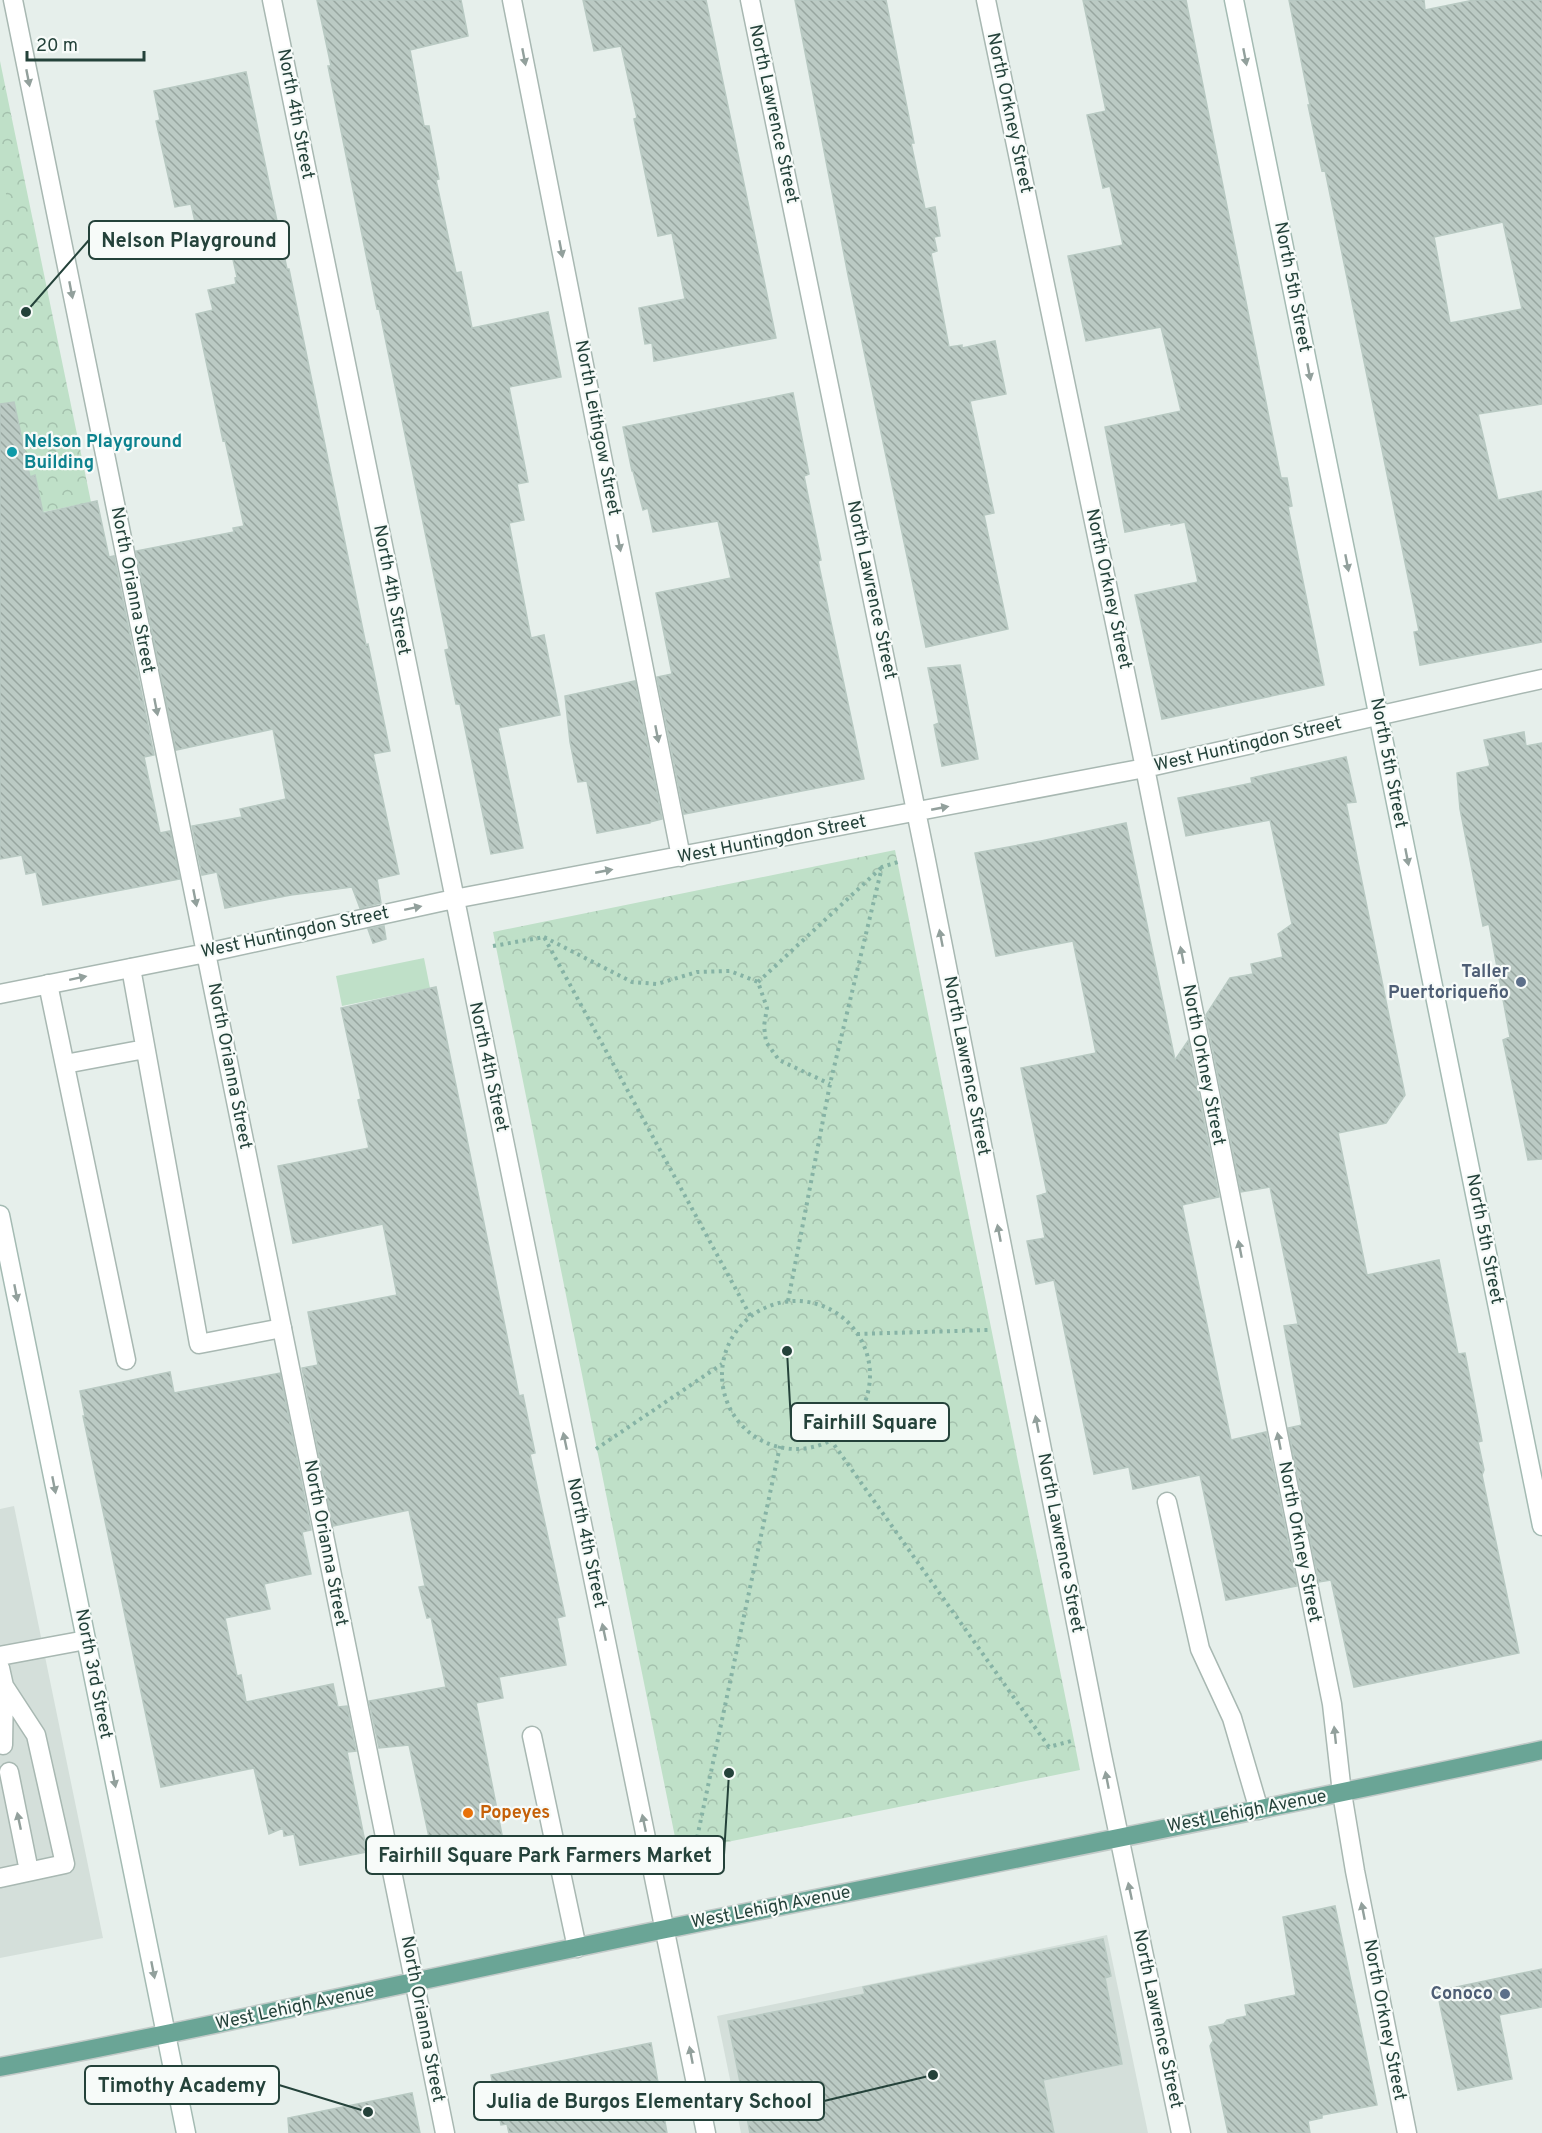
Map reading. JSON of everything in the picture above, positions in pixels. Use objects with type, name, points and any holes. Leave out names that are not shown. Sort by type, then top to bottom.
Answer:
[{"type":"main road","name":"West Lehigh Avenue","points":[[0,2067],[166,2036],[666,1929],[1259,1810],[1542,1750]]},
{"type":"street","name":"North Orianna Street","points":[[13,0],[445,2133]]},
{"type":"street","name":"North 4th Street","points":[[272,0],[706,2133]]},
{"type":"street","name":"North Leithgow Street","points":[[512,0],[681,857]]},
{"type":"street","name":"North Lawrence Street","points":[[750,0],[925,855],[1119,1838],[1181,2133]]},
{"type":"street","name":"North Orkney Street","points":[[986,0],[1145,768],[1332,1704],[1342,1793],[1355,1871],[1407,2133]]},
{"type":"street","name":"North 5th Street","points":[[1234,0],[1542,1526]]},
{"type":"street","name":"West Huntingdon Street","points":[[0,994],[206,953],[454,899],[1145,768],[1542,679]]},
{"type":"street","points":[[131,968],[199,1344],[282,1328]]},
{"type":"street","points":[[48,984],[126,1360]]},
{"type":"street","points":[[66,1064],[145,1049]]},
{"type":"street","name":"North 3rd Street","points":[[0,1215],[186,2133]]},
{"type":"street","points":[[1167,1502],[1200,1649],[1232,1718],[1259,1810]]},
{"type":"street","points":[[0,1656],[86,1640]]},
{"type":"street","points":[[2,1677],[3,1744]]},
{"type":"street","points":[[0,1878],[65,1864],[36,1735],[2,1677]]},
{"type":"street","points":[[532,1736],[577,1948]]},
{"type":"street","points":[[9,1772],[29,1871]]},
{"type":"path","points":[[758,982],[882,867],[925,855]]},
{"type":"path","points":[[788,1301],[830,1084],[882,867]]},
{"type":"path","points":[[465,951],[544,937],[632,982],[657,984],[697,972],[730,971],[758,982],[767,1008],[764,1026],[766,1042],[779,1060],[830,1084]]},
{"type":"path","points":[[544,937],[751,1317]]},
{"type":"path","points":[[788,1301],[811,1302],[834,1311],[852,1326],[865,1347],[870,1370],[868,1394],[858,1416],[842,1433],[819,1445],[793,1449],[768,1444],[747,1431],[730,1411],[722,1387],[722,1363],[730,1340],[744,1321],[751,1317],[764,1308],[788,1301]]},
{"type":"path","points":[[857,1334],[1018,1329]]},
{"type":"path","points":[[570,1466],[722,1363]]},
{"type":"path","points":[[830,1439],[1049,1747],[1098,1734]]},
{"type":"path","points":[[673,1839],[697,1838],[780,1446]]},
{"type":"shaded area","points":[[14,1506],[103,1938],[0,1958],[0,1509]]},
{"type":"shaded area","points":[[1107,1935],[1148,2133],[741,2133],[717,2016]]},
{"type":"green space","points":[[0,61],[91,502],[0,521]]},
{"type":"green space","points":[[0,164],[11,219],[0,221]]},
{"type":"green space","points":[[895,850],[1080,1770],[678,1852],[493,932]]},
{"type":"green space","points":[[424,958],[430,988],[342,1006],[336,976]]},
{"type":"building","points":[[317,0],[461,0],[468,36],[410,50],[424,126],[429,126],[439,179],[436,180],[456,273],[461,272],[472,328],[548,312],[561,377],[509,387],[528,482],[517,484],[524,520],[509,523],[531,638],[544,635],[560,715],[498,728],[523,848],[491,854],[460,704],[456,704],[445,650],[449,649],[379,308],[377,309]]},
{"type":"building","points":[[583,0],[706,0],[776,338],[654,361],[652,343],[645,344],[639,308],[685,299],[672,233],[658,236],[634,119],[637,118],[621,46],[594,51]]},
{"type":"building","points":[[795,0],[886,0],[925,209],[935,207],[940,236],[934,237],[937,251],[931,253],[949,347],[962,345],[962,348],[995,341],[1006,394],[970,401],[994,513],[984,515],[1008,629],[926,647],[848,275]]},
{"type":"building","points":[[1083,0],[1186,0],[1281,478],[1287,478],[1292,506],[1288,507],[1324,685],[1162,719],[1135,595],[1198,582],[1185,522],[1125,532],[1105,427],[1181,411],[1161,327],[1086,341],[1068,256],[1123,245],[1110,186],[1103,188],[1087,115],[1106,111]]},
{"type":"building","points":[[1289,0],[1424,0],[1425,10],[1474,0],[1542,0],[1542,404],[1478,414],[1498,500],[1542,491],[1542,642],[1420,665],[1414,632],[1419,631],[1325,170],[1322,171],[1308,105],[1310,105]],"holes":[[[1503,222],[1522,309],[1450,323],[1434,237]]]},
{"type":"building","points":[[246,72],[390,751],[373,754],[399,874],[377,879],[381,903],[360,908],[352,887],[291,895],[225,908],[217,872],[202,875],[192,826],[242,817],[240,809],[286,799],[273,729],[176,750],[136,551],[234,532],[233,528],[244,526],[196,314],[213,310],[208,290],[236,284],[235,278],[237,277],[224,220],[196,226],[191,204],[175,207],[156,121],[160,120],[154,91]]},
{"type":"building","points":[[793,393],[809,474],[804,476],[821,560],[818,561],[864,779],[684,814],[657,677],[672,674],[656,593],[731,578],[718,521],[653,532],[648,508],[643,510],[623,427]]},
{"type":"building","points":[[14,402],[30,477],[35,475],[43,513],[97,501],[109,557],[114,556],[154,755],[144,757],[160,833],[170,831],[180,879],[43,905],[36,872],[26,874],[22,855],[0,859],[0,404]]},
{"type":"building","points":[[960,665],[978,759],[942,766],[934,725],[939,723],[928,668]]},
{"type":"building","points":[[635,681],[662,819],[597,833],[587,781],[578,782],[570,742],[565,696]]},
{"type":"building","name":"Taller Puertoriqueño","points":[[1524,732],[1526,746],[1542,743],[1542,1159],[1528,1160],[1503,1040],[1510,1037],[1489,924],[1483,926],[1460,809],[1457,773],[1490,766],[1484,740]]},
{"type":"building","points":[[1346,757],[1356,802],[1346,803],[1405,1095],[1386,1123],[1338,1133],[1367,1275],[1439,1260],[1458,1354],[1465,1353],[1482,1441],[1478,1442],[1484,1470],[1482,1475],[1519,1653],[1354,1687],[1331,1580],[1319,1582],[1288,1428],[1302,1425],[1284,1326],[1298,1324],[1270,1187],[1241,1192],[1206,1015],[1230,978],[1253,974],[1251,964],[1283,957],[1278,934],[1292,924],[1270,820],[1186,836],[1178,798],[1252,783],[1251,778]]},
{"type":"building","points":[[1126,823],[1175,1060],[1188,1041],[1219,1197],[1182,1205],[1231,1440],[1266,1432],[1297,1586],[1226,1600],[1200,1475],[1133,1489],[1129,1467],[1094,1474],[1054,1280],[1036,1284],[1027,1241],[1045,1238],[1037,1196],[1047,1193],[1021,1068],[1096,1053],[1073,941],[996,956],[975,853]]},
{"type":"building","points":[[384,926],[386,939],[373,943],[368,929]]},
{"type":"building","points":[[436,987],[519,1396],[523,1395],[535,1453],[530,1454],[565,1616],[557,1618],[566,1665],[499,1677],[503,1698],[476,1703],[504,1845],[434,1860],[409,1745],[379,1748],[369,1701],[446,1687],[431,1617],[427,1618],[419,1587],[425,1586],[409,1510],[333,1526],[302,1368],[318,1365],[308,1312],[397,1295],[383,1224],[293,1243],[278,1166],[369,1148],[341,1008]]},
{"type":"building","points":[[170,1372],[174,1393],[280,1373],[311,1530],[302,1532],[311,1574],[264,1584],[270,1609],[225,1618],[237,1676],[241,1675],[246,1702],[333,1684],[338,1707],[347,1706],[356,1751],[347,1752],[367,1852],[300,1865],[294,1834],[284,1836],[283,1828],[269,1834],[254,1768],[161,1787],[83,1416],[85,1416],[80,1391]]},
{"type":"building","points":[[1335,1906],[1377,2105],[1322,2115],[1322,2118],[1308,2121],[1310,2133],[1228,2133],[1210,2046],[1213,2041],[1209,2027],[1247,2016],[1245,2005],[1296,1995],[1283,1917]]},
{"type":"building","points":[[1103,1939],[1111,1976],[1105,1978],[1122,2064],[1043,2080],[1054,2133],[750,2133],[728,2021],[865,1994],[863,1987]]},
{"type":"building","points":[[1542,1969],[1542,2007],[1499,2015],[1512,2079],[1458,2090],[1437,1991]]},
{"type":"building","points":[[651,2043],[667,2133],[509,2133],[507,2124],[501,2125],[491,2075]]},
{"type":"building","points":[[412,2093],[420,2133],[289,2133],[288,2118]]},
{"type":"place","name":"Nelson Playground","points":[[26,312]]},
{"type":"place","name":"Nelson Playground Building","points":[[12,452]]},
{"type":"place","name":"Taller Puertoriqueño","points":[[1521,982]]},
{"type":"place","name":"Fairhill Square","points":[[787,1351]]},
{"type":"place","name":"Fairhill Square Park Farmers Market","points":[[729,1773]]},
{"type":"place","name":"Popeyes","points":[[468,1813]]},
{"type":"place","name":"Conoco","points":[[1505,1994]]},
{"type":"place","name":"Julia de Burgos Elementary School","points":[[933,2075]]},
{"type":"place","name":"Timothy Academy","points":[[368,2112]]}]
